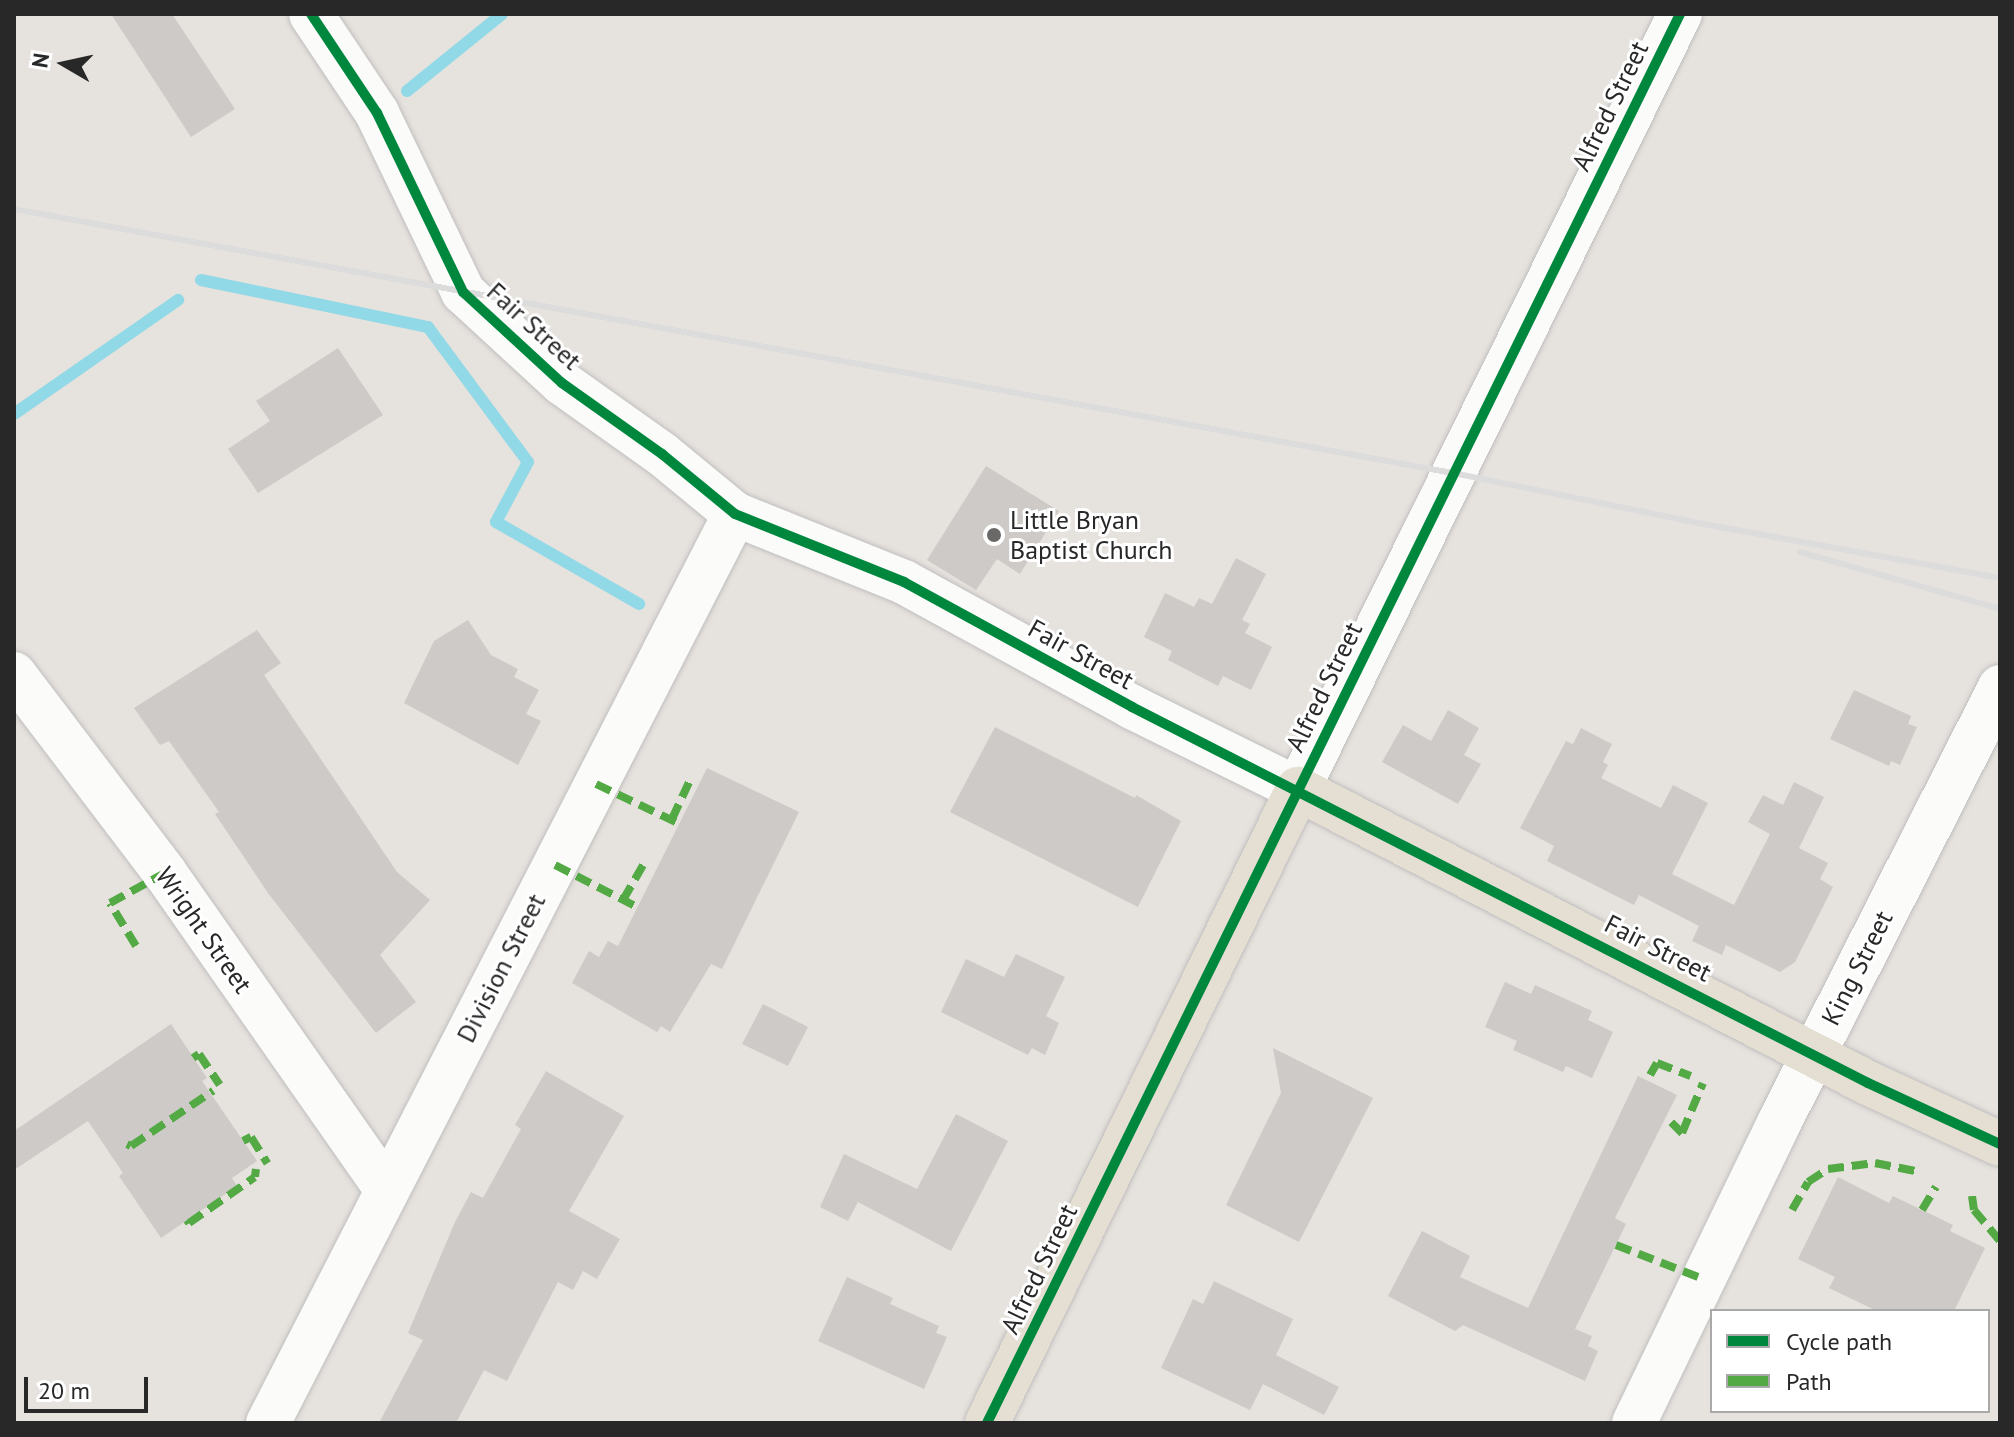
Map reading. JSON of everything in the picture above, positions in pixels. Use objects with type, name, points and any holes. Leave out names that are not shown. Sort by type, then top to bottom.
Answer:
[{"type":"main road","name":"Fair Street","points":[[1298,789],[1815,1052],[1868,1083],[2000,1144]]},
{"type":"main road","name":"Alfred Street","points":[[987,1423],[1298,789]]},
{"type":"street","name":"Fair Street","points":[[311,14],[377,113],[463,292],[562,383],[662,454],[735,514],[904,582],[1132,707],[1298,789]]},
{"type":"street","name":"Alfred Street","points":[[1298,789],[1680,14]]},
{"type":"street","name":"Division Street","points":[[268,1423],[735,514]]},
{"type":"street","name":"Wright Street","points":[[14,674],[172,883],[387,1190]]},
{"type":"street","name":"King Street","points":[[1634,1423],[1815,1052],[2000,687]]},
{"type":"building","points":[[111,14],[172,14],[235,109],[191,137]]},
{"type":"building","points":[[338,348],[383,415],[258,493],[228,449],[270,421],[256,401]]},
{"type":"building","name":"Little Bryan Baptist Church","points":[[986,466],[1059,511],[1020,574],[997,559],[976,590],[927,560]]},
{"type":"building","points":[[1236,558],[1266,574],[1242,620],[1250,624],[1245,633],[1272,647],[1251,690],[1223,676],[1218,686],[1168,660],[1172,651],[1144,637],[1165,593],[1194,607],[1199,598],[1212,604]]},
{"type":"building","points":[[468,620],[491,655],[518,669],[514,677],[539,690],[526,714],[541,721],[518,765],[404,703],[434,641]]},
{"type":"building","points":[[257,630],[281,663],[264,675],[397,872],[430,900],[380,955],[416,1002],[376,1033],[268,893],[215,814],[219,812],[169,741],[160,745],[134,708]]},
{"type":"building","points":[[1854,690],[1911,716],[1908,724],[1917,727],[1900,765],[1891,761],[1889,766],[1830,739]]},
{"type":"building","points":[[1448,710],[1479,728],[1464,755],[1481,764],[1458,804],[1382,762],[1403,725],[1431,741]]},
{"type":"building","points":[[995,727],[1135,798],[1136,795],[1181,821],[1138,907],[950,812]]},
{"type":"building","points":[[1581,728],[1612,744],[1603,762],[1608,765],[1601,778],[1661,808],[1673,785],[1708,803],[1672,874],[1734,905],[1770,834],[1748,822],[1763,795],[1783,805],[1794,782],[1824,797],[1799,848],[1828,863],[1820,879],[1833,887],[1795,962],[1780,972],[1726,945],[1722,955],[1692,941],[1699,926],[1639,895],[1634,905],[1547,861],[1554,846],[1520,828],[1566,741],[1573,744]]},
{"type":"building","points":[[707,768],[799,812],[722,969],[711,964],[670,1032],[661,1026],[657,1032],[572,983],[589,951],[599,957],[608,941],[618,946]]},
{"type":"building","points":[[1016,954],[1065,977],[1046,1016],[1059,1023],[1045,1055],[1032,1048],[1028,1055],[941,1012],[966,959],[1004,977]]},
{"type":"building","points":[[1505,982],[1531,994],[1535,985],[1592,1011],[1588,1020],[1613,1032],[1592,1078],[1566,1066],[1563,1072],[1513,1050],[1517,1041],[1485,1027]]},
{"type":"building","points":[[763,1004],[808,1027],[788,1066],[742,1044]]},
{"type":"building","points":[[171,1024],[207,1078],[202,1081],[257,1161],[232,1178],[237,1186],[161,1238],[119,1176],[123,1173],[88,1121],[14,1170],[14,1131]]},
{"type":"building","points":[[1273,1048],[1373,1098],[1299,1242],[1226,1205],[1281,1093]]},
{"type":"building","points":[[546,1071],[624,1116],[569,1211],[620,1239],[597,1279],[583,1271],[573,1290],[558,1282],[507,1381],[484,1370],[456,1423],[379,1423],[423,1340],[408,1333],[455,1222],[471,1192],[483,1198],[521,1129],[515,1125]]},
{"type":"building","points":[[1638,1076],[1677,1095],[1615,1218],[1626,1224],[1575,1329],[1592,1336],[1588,1346],[1598,1351],[1585,1381],[1463,1325],[1455,1331],[1388,1296],[1422,1231],[1470,1256],[1460,1277],[1528,1308]]},
{"type":"building","points":[[956,1114],[1008,1141],[951,1251],[858,1202],[848,1221],[820,1207],[844,1154],[917,1189]]},
{"type":"building","points":[[1838,1177],[1889,1203],[1893,1196],[1953,1225],[1950,1231],[1985,1248],[1955,1309],[1873,1309],[1829,1288],[1835,1277],[1798,1259]]},
{"type":"building","points":[[847,1277],[893,1298],[890,1304],[939,1326],[936,1333],[947,1337],[924,1389],[818,1341]]},
{"type":"building","points":[[1214,1281],[1293,1319],[1276,1355],[1339,1387],[1324,1415],[1263,1384],[1250,1410],[1161,1368],[1193,1299],[1203,1304]]},
{"type":"waterway","points":[[407,91],[502,14]]},
{"type":"waterway","points":[[201,280],[428,327],[528,462],[496,522],[639,604]]},
{"type":"waterway","points":[[14,414],[178,300]]},
{"type":"railway","points":[[14,209],[1453,473],[1703,524],[2000,578]]},
{"type":"railway","points":[[1800,552],[2000,609]]},
{"type":"marked path","points":[[672,819],[691,778]]},
{"type":"marked path","points":[[596,784],[682,825]]},
{"type":"marked path","points":[[623,900],[646,860]]},
{"type":"marked path","points":[[555,865],[635,906]]},
{"type":"marked path","points":[[136,946],[110,903],[165,873]]},
{"type":"marked path","points":[[193,1058],[199,1054],[220,1085]]},
{"type":"marked path","points":[[1650,1075],[1657,1063],[1691,1076]]},
{"type":"marked path","points":[[1671,1122],[1682,1133],[1703,1083]]},
{"type":"marked path","points":[[127,1144],[131,1146],[213,1091]]},
{"type":"marked path","points":[[243,1141],[251,1137],[267,1163]]},
{"type":"marked path","points":[[1792,1210],[1808,1182],[1828,1169],[1875,1163],[1915,1171]]},
{"type":"marked path","points":[[187,1220],[189,1223],[255,1177],[256,1169]]},
{"type":"marked path","points":[[1922,1210],[1936,1187]]},
{"type":"marked path","points":[[1972,1196],[1974,1210],[2000,1241]]},
{"type":"marked path","points":[[1616,1245],[1703,1279]]},
{"type":"cycle path","points":[[311,14],[377,113],[463,292],[562,383],[662,454],[735,514],[904,582],[1132,707],[1868,1083],[2000,1144]]},
{"type":"cycle path","points":[[987,1423],[1680,14]]},
{"type":"place","name":"Little Bryan Baptist Church","points":[[994,535]]}]
